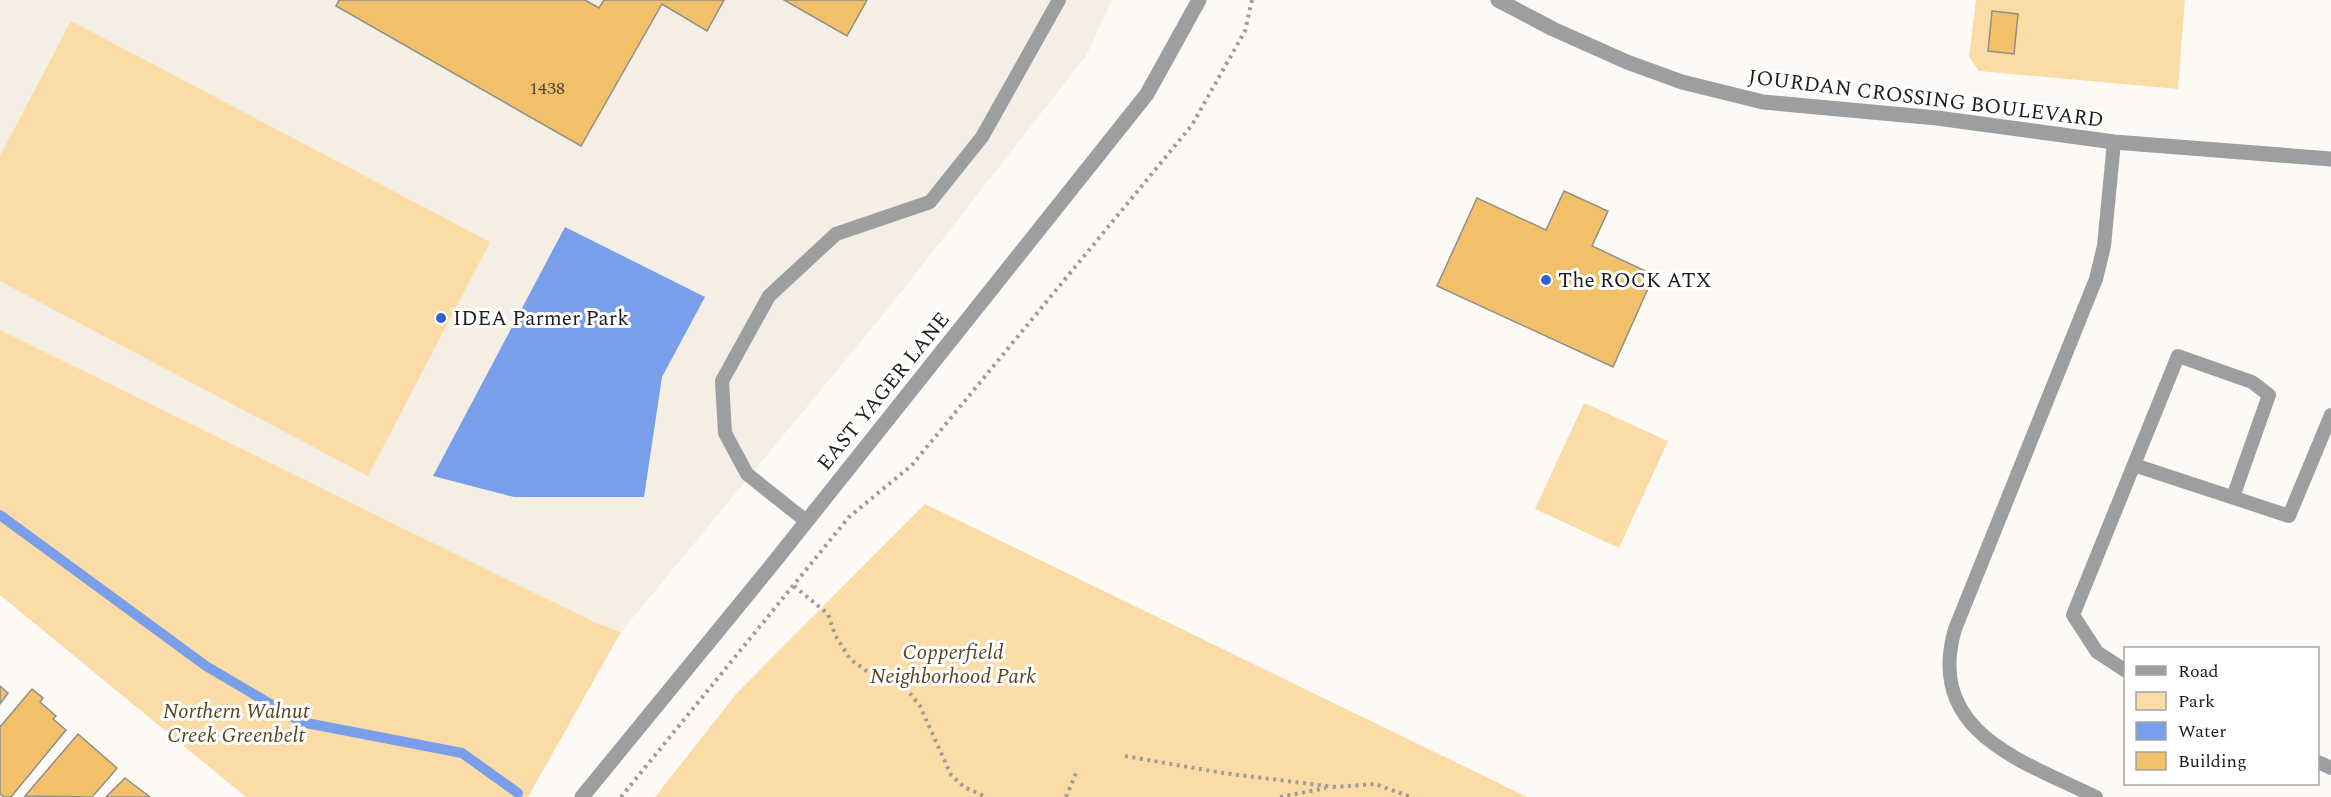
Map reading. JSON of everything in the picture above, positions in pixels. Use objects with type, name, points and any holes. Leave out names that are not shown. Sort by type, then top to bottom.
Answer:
[{"type":"street","name":"EAST YAGER LANE","points":[[582,797],[1147,94],[1199,0]]},
{"type":"street","name":"JOURDAN CROSSING BOULEVARD","points":[[1498,0],[1553,29],[1627,62],[1682,82],[1736,96],[1801,107],[1937,118],[2114,142],[2331,159]]},
{"type":"lane","points":[[806,521],[747,474],[725,433],[722,381],[769,296],[836,234],[930,202],[982,137],[1059,0]]},
{"type":"lane","points":[[2096,797],[2012,756],[1992,743],[1973,726],[1953,696],[1948,664],[1949,649],[1955,629],[2096,279],[2104,246],[2114,142]]},
{"type":"lane","points":[[2124,671],[2097,652],[2073,615],[2178,356],[2252,382],[2269,395],[2233,497]]},
{"type":"lane","points":[[2134,465],[2289,516],[2331,415]]},
{"type":"path","points":[[621,797],[849,517],[912,465],[1192,125],[1245,31],[1252,0]]},
{"type":"path","points":[[794,586],[828,614],[835,634],[850,659],[868,672],[880,673],[892,679],[908,691],[920,706],[951,775],[964,787],[986,797]]},
{"type":"path","points":[[1125,756],[1222,773],[1334,787]]},
{"type":"path","points":[[1066,797],[1077,771]]},
{"type":"path","points":[[1280,797],[1315,788],[1375,784],[1412,797]]},
{"type":"shaded area","name":"IDEA Parmer Park","points":[[0,0],[1112,0],[1086,56],[891,305],[621,632],[596,623],[0,330]]},
{"type":"green space","points":[[1976,0],[2185,0],[2178,89],[1979,71],[1969,57]]},
{"type":"green space","points":[[71,21],[490,242],[368,476],[0,281],[0,156]]},
{"type":"green space","name":"Northern Walnut Creek Greenbelt","points":[[0,330],[596,623],[621,632],[528,797],[246,797],[0,595]]},
{"type":"green space","points":[[1584,403],[1668,441],[1619,548],[1535,509]]},
{"type":"green space","name":"Copperfield Neighborhood Park","points":[[925,504],[1527,797],[655,797],[736,694]]},
{"type":"water","points":[[565,227],[705,297],[662,377],[644,497],[514,497],[433,476]]},
{"type":"building","points":[[339,0],[585,0],[599,8],[604,0],[724,0],[707,31],[662,4],[581,146],[336,6]]},
{"type":"building","points":[[784,0],[867,0],[847,36]]},
{"type":"building","points":[[1992,11],[2018,14],[2014,54],[1988,51]]},
{"type":"building","name":"The ROCK ATX","points":[[1564,191],[1608,211],[1592,246],[1654,275],[1613,367],[1437,286],[1477,198],[1546,230]]},
{"type":"building","points":[[0,686],[8,693],[0,704]]},
{"type":"building","points":[[32,689],[43,698],[40,702],[56,716],[53,719],[66,730],[11,797],[4,797],[0,794],[0,727]]},
{"type":"building","points":[[78,734],[117,768],[107,780],[92,797],[25,796]]},
{"type":"building","points":[[125,778],[150,797],[106,797]]},
{"type":"waterway","points":[[0,515],[206,666],[301,722],[462,753],[518,793]]},
{"type":"place","name":"The ROCK ATX","points":[[1546,280]]},
{"type":"place","name":"IDEA Parmer Park","points":[[441,318]]}]
